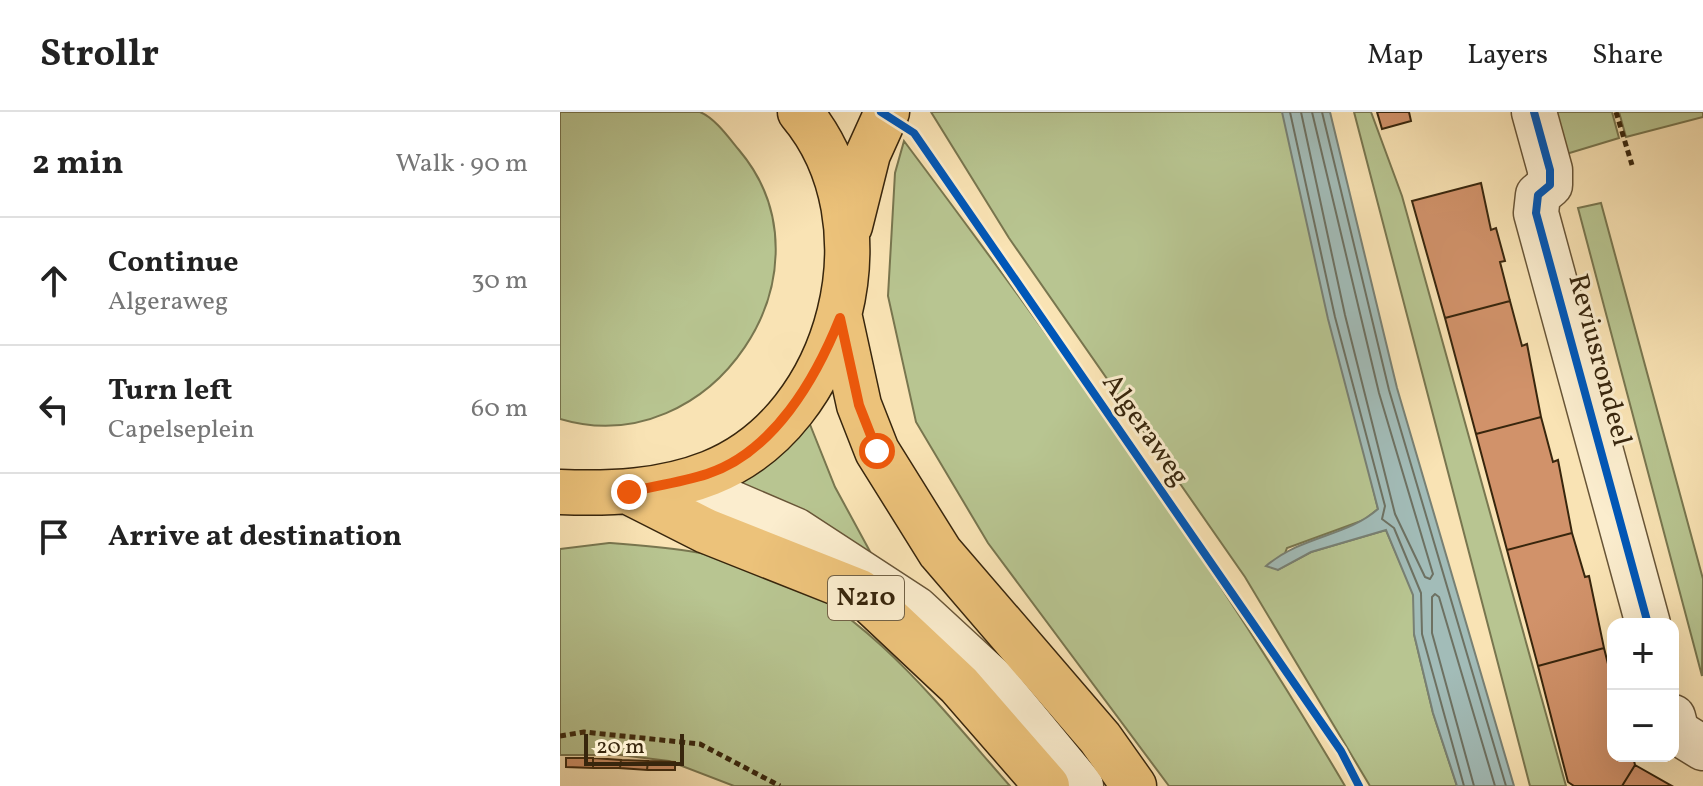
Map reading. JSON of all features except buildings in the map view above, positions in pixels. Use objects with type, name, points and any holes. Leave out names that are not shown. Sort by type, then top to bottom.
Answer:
[{"type":"main road","name":"N210","points":[[560,492],[629,492],[710,473],[755,446],[792,409],[814,377],[840,318],[847,277],[847,237],[840,194],[826,154],[800,112]]},
{"type":"main road","points":[[847,237],[868,154],[887,112]]},
{"type":"main road","name":"N210","points":[[840,318],[859,405],[877,451],[940,552],[1100,738],[1134,786]]},
{"type":"main road","name":"N210","points":[[629,492],[706,531],[860,592],[959,685],[1047,786]]},
{"type":"street","name":"Reviusrondeel","points":[[1534,112],[1550,185],[1538,195],[1536,213],[1646,618]]},
{"type":"street","name":"N210","points":[[629,492],[718,497],[795,530],[916,609],[994,681],[1081,786]]},
{"type":"street","name":"N210","points":[[940,552],[994,681]]},
{"type":"street","points":[[1679,733],[1703,748]]},
{"type":"path","points":[[1616,112],[1632,165]]},
{"type":"path","points":[[560,736],[584,732],[700,744],[780,786]]},
{"type":"green space","points":[[560,112],[700,112],[716,123],[739,150],[767,198],[776,250],[767,301],[745,347],[710,386],[666,413],[615,425],[560,419]]},
{"type":"green space","points":[[931,112],[1283,112],[1378,509],[1364,520],[1287,548],[1279,569],[1311,552],[1386,530],[1414,595],[1414,634],[1433,713],[1457,786],[1370,786],[1245,577],[1009,238]]},
{"type":"green space","points":[[1354,112],[1371,112],[1402,196],[1566,786],[1530,786]]},
{"type":"green space","points":[[1551,112],[1612,112],[1619,138],[1563,155]]},
{"type":"green space","points":[[1619,112],[1703,112],[1703,117],[1626,137]]},
{"type":"green space","points":[[904,141],[1020,298],[1189,538],[1345,786],[1169,786],[988,543],[916,422],[888,296],[895,173]]},
{"type":"green space","points":[[1601,203],[1703,579],[1702,676],[1578,208]]},
{"type":"green space","points":[[807,417],[835,487],[873,557],[718,481]]},
{"type":"green space","points":[[609,543],[668,548],[727,558],[765,570],[836,608],[929,693],[1010,786],[734,786],[669,761],[620,755],[560,755],[560,549]]},
{"type":"water","points":[[1282,112],[1330,112],[1397,388],[1514,786],[1457,786],[1433,713],[1414,634],[1413,595],[1386,530],[1311,552],[1278,570],[1266,566],[1295,548],[1352,525],[1378,509],[1328,319]]},
{"type":"cycle path","name":"Algeraweg","points":[[881,112],[914,133],[1341,751],[1359,786]]},
{"type":"cycle path","points":[[1534,112],[1550,170],[1550,185],[1538,195],[1536,213],[1646,618]]},
{"type":"route","points":[[629,492],[710,473],[755,446],[792,409],[821,366],[840,318],[859,405],[877,451]]}]
